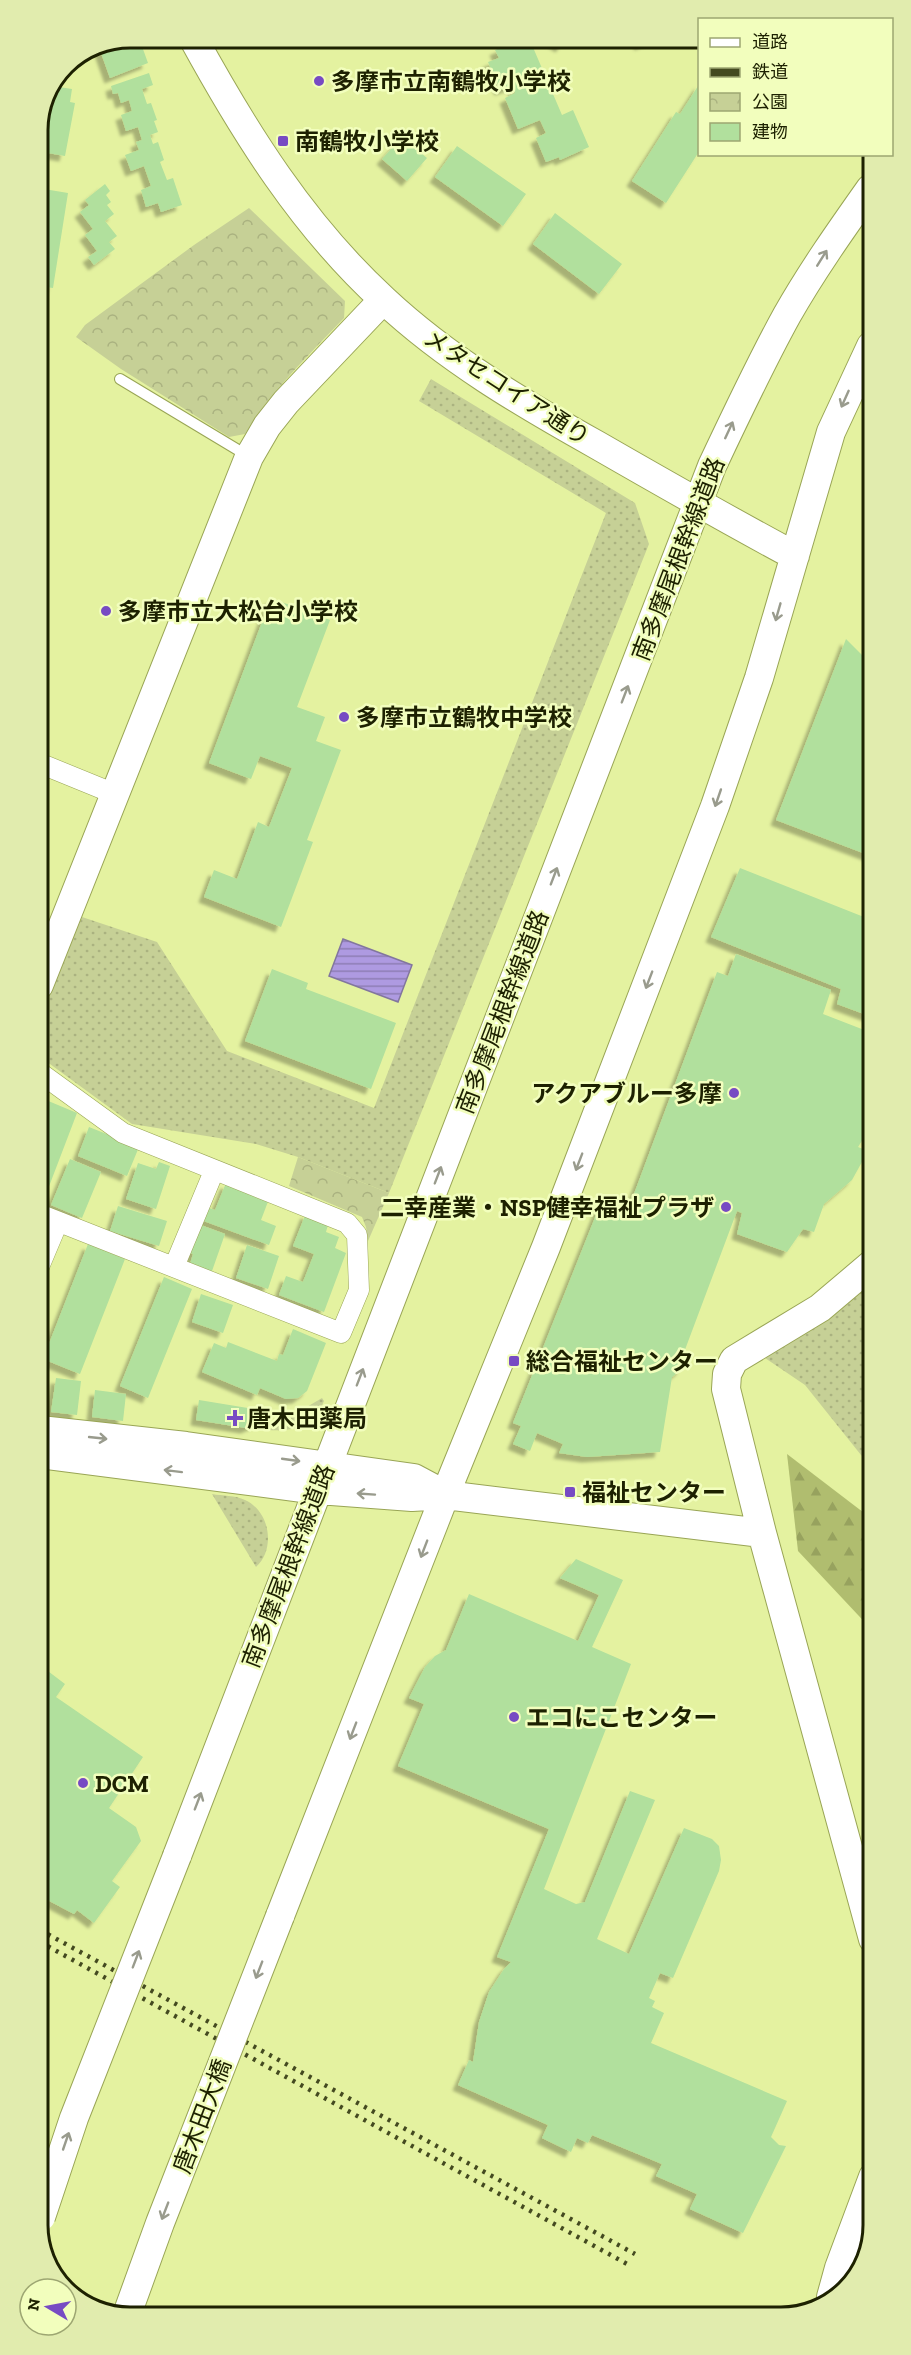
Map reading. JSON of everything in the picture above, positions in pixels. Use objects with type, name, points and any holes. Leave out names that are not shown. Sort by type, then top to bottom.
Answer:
[{"type":"main road","name":"メタセコイア通り","points":[[199,48],[263,158],[310,221],[383,300],[466,365],[522,403],[795,556]]},
{"type":"main road","name":"南多摩尾根幹線道路","points":[[48,2196],[74,2118],[698,502],[749,387],[788,314],[825,253],[863,199]]},
{"type":"main road","points":[[48,962],[249,457],[267,426],[286,402],[383,300]]},
{"type":"main road","points":[[446,1495],[546,1247],[715,806],[759,678],[831,432],[863,363]]},
{"type":"main road","points":[[863,1272],[820,1308],[734,1360],[727,1374],[726,1389],[762,1533],[863,1902]]},
{"type":"main road","points":[[48,1431],[186,1446],[412,1497],[446,1495],[762,1533]]},
{"type":"main road","points":[[48,1455],[322,1478]]},
{"type":"main road","name":"唐木田大橋","points":[[130,2307],[168,2202],[446,1495]]},
{"type":"main road","points":[[833,2288],[863,2204]]},
{"type":"street","points":[[48,768],[115,794]]},
{"type":"street","points":[[48,1079],[123,1133],[347,1223],[357,1235],[359,1290],[341,1333],[48,1218]]},
{"type":"street","points":[[174,1267],[214,1171]]},
{"type":"street","points":[[48,1246],[58,1222]]},
{"type":"lane","points":[[120,379],[249,457]]},
{"type":"green space","points":[[249,208],[345,301],[344,318],[279,388],[245,434],[229,437],[121,369],[76,337],[85,325],[194,245]]},
{"type":"green space","points":[[431,379],[635,503],[649,544],[389,1193],[298,1157],[256,1144],[132,1124],[48,1063],[48,998],[82,917],[157,942],[227,1051],[374,1108],[606,513],[419,401]]},
{"type":"green space","points":[[298,1157],[389,1193],[368,1241],[362,1217],[289,1186]]},
{"type":"green space","points":[[863,1285],[863,1457],[805,1385],[765,1358],[837,1312]]},
{"type":"green space","points":[[322,1398],[324,1401],[320,1410],[302,1426],[286,1430],[268,1430]]},
{"type":"green space","points":[[787,1454],[863,1512],[863,1620],[798,1551]]},
{"type":"green space","points":[[212,1494],[245,1500],[253,1505],[265,1521],[268,1541],[262,1559],[256,1567]]},
{"type":"shaded area","points":[[343,939],[412,965],[398,1002],[329,976]]},
{"type":"building","points":[[143,48],[148,63],[110,78],[101,53],[119,49]]},
{"type":"building","points":[[533,48],[562,115],[573,110],[589,147],[560,160],[559,157],[546,162],[536,138],[546,133],[540,120],[518,129],[505,98],[515,93],[512,86],[500,90],[488,62],[499,58],[495,50]]},
{"type":"building","points":[[149,73],[153,85],[142,89],[147,104],[151,103],[157,120],[154,121],[158,132],[150,135],[153,144],[158,142],[164,160],[160,162],[167,180],[173,178],[182,205],[161,212],[158,203],[146,207],[141,190],[151,186],[144,166],[131,171],[125,155],[139,150],[136,142],[142,140],[138,127],[126,131],[121,115],[132,111],[129,100],[121,103],[118,93],[113,94],[111,86]]},
{"type":"building","points":[[698,86],[698,153],[666,203],[632,181],[676,112],[680,114]]},
{"type":"building","points":[[60,87],[72,89],[70,102],[75,103],[65,156],[48,153],[48,124],[51,108]]},
{"type":"building","points":[[402,137],[427,158],[407,181],[382,159]]},
{"type":"building","points":[[457,146],[526,194],[503,226],[435,177]]},
{"type":"building","points":[[105,184],[110,191],[106,195],[111,202],[107,205],[114,214],[105,221],[117,236],[109,242],[115,249],[94,265],[88,257],[97,251],[85,235],[93,229],[80,212],[89,205],[85,200]]},
{"type":"building","points":[[48,190],[68,193],[53,288],[48,287]]},
{"type":"building","points":[[555,213],[622,264],[599,294],[533,244]]},
{"type":"building","points":[[271,598],[330,620],[297,707],[325,717],[316,741],[341,750],[307,840],[313,842],[281,927],[204,897],[214,870],[237,879],[258,822],[269,827],[292,768],[260,756],[251,779],[209,763]]},
{"type":"building","points":[[846,639],[863,656],[863,853],[776,820]]},
{"type":"building","points":[[740,868],[863,917],[863,1014],[837,1004],[841,989],[711,937]]},
{"type":"building","name":"二幸産業・NSP健幸福祉プラザ","points":[[736,954],[831,990],[823,1014],[863,1030],[863,1139],[858,1147],[863,1149],[863,1160],[852,1180],[824,1204],[814,1232],[803,1229],[787,1252],[737,1234],[742,1213],[737,1211],[683,1355],[682,1369],[672,1377],[660,1452],[587,1457],[559,1453],[563,1444],[537,1433],[530,1451],[513,1444],[521,1426],[513,1423],[602,1200],[628,1210],[717,972],[728,976]]},
{"type":"building","points":[[272,969],[308,983],[306,989],[396,1023],[371,1089],[245,1041]]},
{"type":"building","points":[[48,1101],[77,1113],[48,1189]]},
{"type":"building","points":[[89,1127],[139,1147],[127,1176],[78,1156]]},
{"type":"building","points":[[70,1159],[101,1172],[82,1218],[51,1205]]},
{"type":"building","points":[[159,1162],[170,1166],[156,1209],[126,1199],[138,1163],[156,1169]]},
{"type":"building","points":[[226,1183],[269,1199],[261,1220],[276,1226],[269,1245],[201,1220],[206,1207],[215,1210]]},
{"type":"building","points":[[118,1206],[167,1221],[159,1246],[110,1231]]},
{"type":"building","points":[[306,1213],[329,1221],[326,1232],[339,1237],[335,1248],[346,1253],[324,1312],[279,1295],[286,1276],[303,1282],[314,1254],[293,1246]]},
{"type":"building","points":[[198,1224],[225,1234],[212,1271],[190,1264],[193,1254],[188,1252]]},
{"type":"building","points":[[88,1244],[125,1259],[80,1374],[48,1361],[48,1346]]},
{"type":"building","points":[[247,1245],[279,1256],[268,1289],[236,1278]]},
{"type":"building","points":[[164,1277],[192,1289],[148,1398],[120,1386]]},
{"type":"building","points":[[201,1294],[233,1305],[223,1333],[192,1322]]},
{"type":"building","points":[[293,1329],[326,1343],[307,1391],[298,1398],[286,1399],[260,1388],[257,1395],[202,1372],[214,1343],[226,1348],[228,1342],[277,1361],[279,1354],[283,1355]]},
{"type":"building","points":[[56,1378],[81,1381],[77,1415],[51,1412]]},
{"type":"building","points":[[95,1390],[126,1394],[123,1421],[92,1417]]},
{"type":"building","points":[[199,1400],[260,1410],[258,1423],[246,1428],[196,1420]]},
{"type":"building","points":[[576,1559],[623,1580],[592,1647],[631,1664],[544,1889],[576,1904],[585,1902],[630,1791],[655,1800],[597,1939],[629,1954],[684,1828],[712,1839],[719,1846],[721,1860],[719,1871],[673,1978],[660,1973],[649,1998],[655,2001],[652,2007],[664,2013],[651,2043],[787,2101],[771,2137],[779,2145],[786,2146],[743,2233],[690,2209],[697,2194],[656,2176],[662,2164],[592,2135],[588,2143],[577,2138],[571,2152],[542,2138],[548,2125],[458,2085],[469,2060],[473,2062],[479,2022],[489,1992],[511,1962],[497,1957],[549,1829],[398,1766],[424,1704],[409,1698],[425,1667],[435,1656],[446,1650],[469,1594],[578,1641],[599,1595],[560,1578]]},
{"type":"building","name":"DCM","points":[[48,1671],[65,1684],[56,1697],[143,1757],[109,1808],[136,1827],[141,1841],[112,1881],[120,1887],[94,1923],[77,1910],[74,1914],[48,1900]]},
{"type":"railway","points":[[48,1934],[635,2254]]},
{"type":"railway","points":[[48,1946],[629,2265]]},
{"type":"place","name":"多摩市立南鶴牧小学校","points":[[319,81]]},
{"type":"place","name":"南鶴牧小学校","points":[[283,141]]},
{"type":"place","name":"多摩市立大松台小学校","points":[[106,611]]},
{"type":"place","name":"多摩市立鶴牧中学校","points":[[344,717]]},
{"type":"place","name":"アクアブルー多摩","points":[[734,1093]]},
{"type":"place","name":"二幸産業・NSP健幸福祉プラザ","points":[[726,1207]]},
{"type":"place","name":"総合福祉センター","points":[[514,1361]]},
{"type":"place","name":"唐木田薬局","points":[[235,1418]]},
{"type":"place","name":"福祉センター","points":[[570,1492]]},
{"type":"place","name":"エコにこセンター","points":[[514,1717]]},
{"type":"place","name":"DCM","points":[[83,1783]]}]
